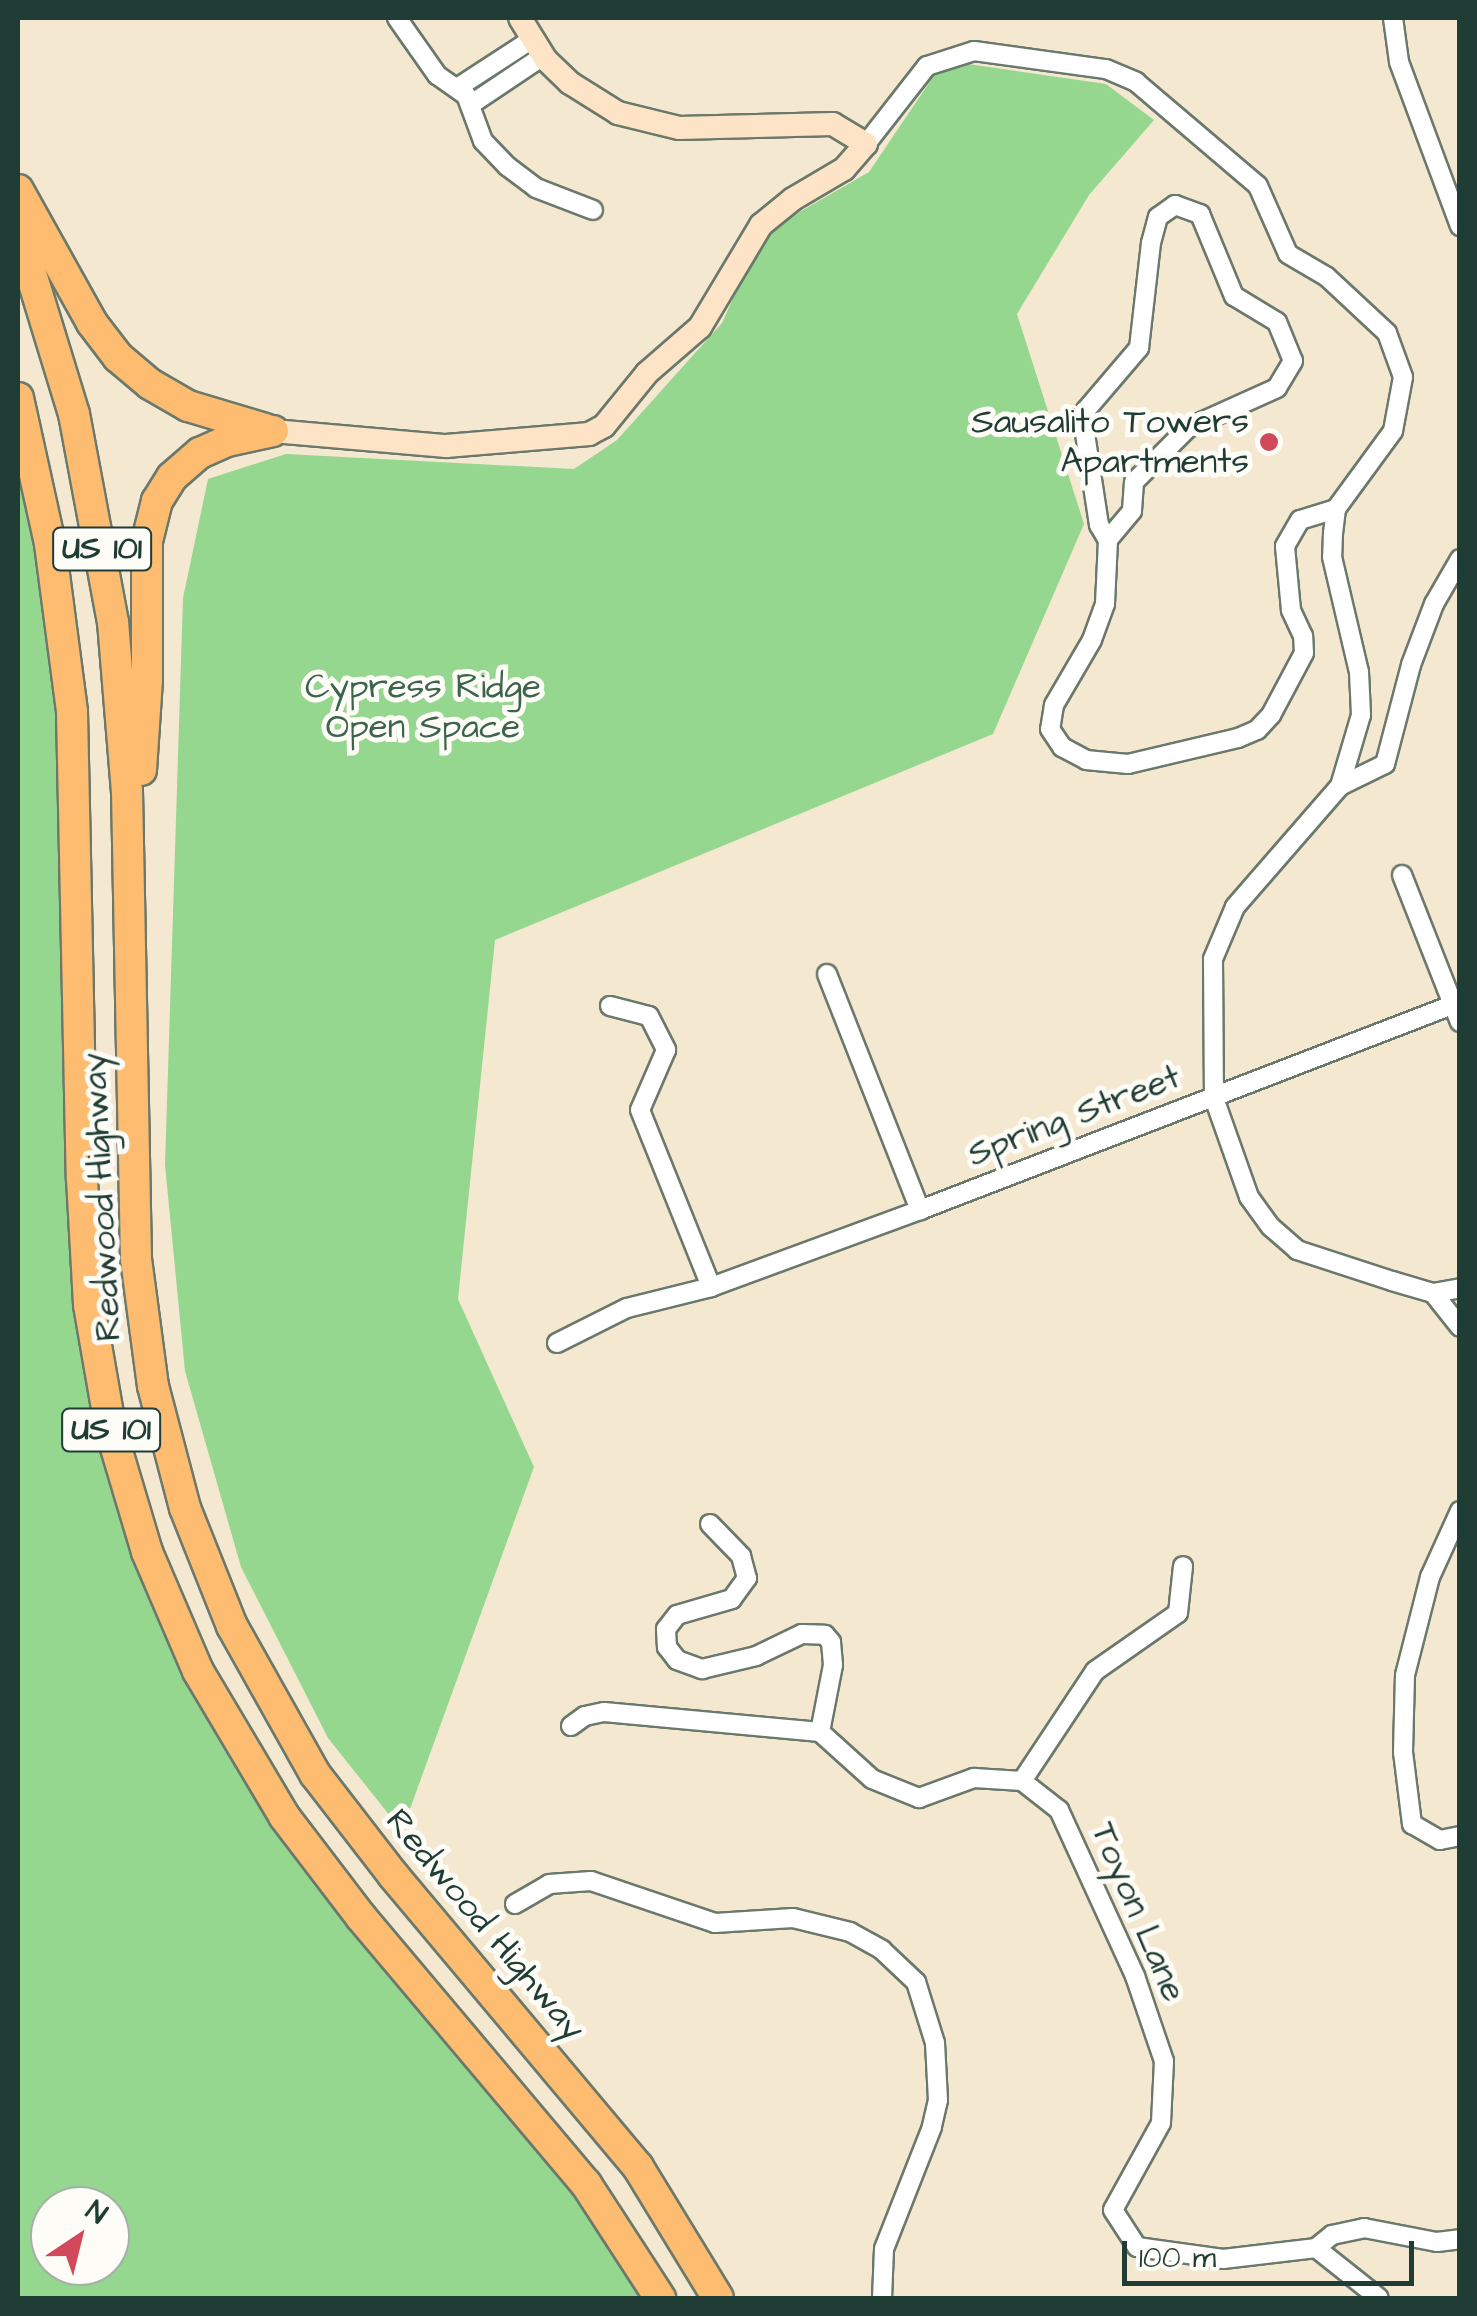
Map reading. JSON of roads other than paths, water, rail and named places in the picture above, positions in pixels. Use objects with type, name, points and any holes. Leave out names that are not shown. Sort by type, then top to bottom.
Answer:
[{"type":"highway","points":[[18,190],[92,324],[118,357],[150,384],[188,406],[273,431]]},
{"type":"highway","name":"Redwood Highway","points":[[18,232],[64,373],[105,567],[122,707],[133,1216],[140,1301],[162,1426],[215,1588],[270,1702],[315,1774],[393,1875],[629,2156],[684,2238],[718,2298]]},
{"type":"highway","name":"Redwood Highway","points":[[18,398],[50,544],[73,726],[82,1192],[89,1304],[111,1431],[147,1552],[198,1670],[284,1816],[361,1917],[586,2184],[660,2298]]},
{"type":"highway","points":[[128,876],[145,727],[147,552],[154,512],[172,477],[200,453],[227,440],[273,431]]},
{"type":"street","points":[[396,18],[424,60],[457,88],[470,105],[483,141],[506,166],[536,188],[593,210]]},
{"type":"street","points":[[520,18],[537,48],[595,100],[653,124],[701,129],[816,122],[841,126],[866,144]]},
{"type":"street","points":[[1393,18],[1399,62],[1460,226]]},
{"type":"street","points":[[457,88],[537,48]]},
{"type":"street","points":[[470,105],[537,48]]},
{"type":"street","points":[[273,431],[446,446],[589,434],[604,426],[648,373],[700,327],[761,225],[793,199],[844,169],[927,66],[974,51],[1106,69],[1136,82],[1258,186],[1288,254],[1327,277],[1388,333],[1403,377],[1394,431],[1336,508],[1332,557],[1359,672],[1361,715],[1340,786]]},
{"type":"street","points":[[1108,540],[1132,510],[1134,482],[1188,428],[1278,388],[1293,360],[1277,322],[1234,296],[1200,214],[1175,205],[1158,218],[1151,243],[1139,348],[1086,410],[1084,432],[1099,525],[1108,540],[1105,604],[1092,640],[1054,705],[1050,729],[1062,747],[1086,760],[1128,764],[1257,730],[1271,714],[1304,653],[1303,636],[1292,610],[1284,546],[1300,520],[1336,508]]},
{"type":"street","points":[[1460,559],[1434,604],[1417,650],[1385,764],[1340,786],[1236,907],[1213,958],[1214,1098],[1248,1197],[1270,1227],[1297,1250],[1392,1282],[1434,1293],[1460,1288]]},
{"type":"street","points":[[1402,875],[1457,1010]]},
{"type":"street","points":[[827,974],[920,1210]]},
{"type":"street","points":[[610,1006],[649,1016],[666,1050],[640,1110],[711,1287]]},
{"type":"street","name":"Spring Street","points":[[557,1343],[627,1308],[711,1287],[1457,1010]]},
{"type":"street","points":[[1434,1293],[1460,1327]]},
{"type":"street","points":[[1460,1512],[1430,1577],[1405,1675],[1404,1752],[1412,1824],[1440,1840],[1460,1836]]},
{"type":"street","points":[[710,1524],[741,1556],[746,1578],[732,1599],[677,1616],[666,1629],[668,1647],[677,1660],[702,1668],[756,1656],[802,1634],[825,1635],[831,1642],[834,1665],[820,1732]]},
{"type":"street","points":[[572,1726],[584,1716],[604,1712],[820,1732],[872,1779],[919,1798],[974,1778],[1022,1781],[1061,1716],[1095,1671],[1178,1613],[1183,1566]]},
{"type":"street","name":"Toyon Lane","points":[[1022,1781],[1059,1810],[1134,1976],[1164,2060],[1161,2122],[1113,2210],[1136,2247],[1223,2259],[1316,2248]]},
{"type":"street","points":[[515,1904],[549,1884],[591,1881],[715,1923],[793,1918],[850,1932],[882,1950],[916,1982],[935,2043],[938,2100],[932,2126],[884,2250],[882,2298]]},
{"type":"street","points":[[1379,2298],[1316,2248],[1332,2235],[1364,2228],[1437,2242],[1460,2239]]},
{"type":"place","name":"Sausalito Towers Apartments","points":[[1269,442]]},
{"type":"park label","name":"Cypress Ridge Open Space","points":[[423,707]]}]
